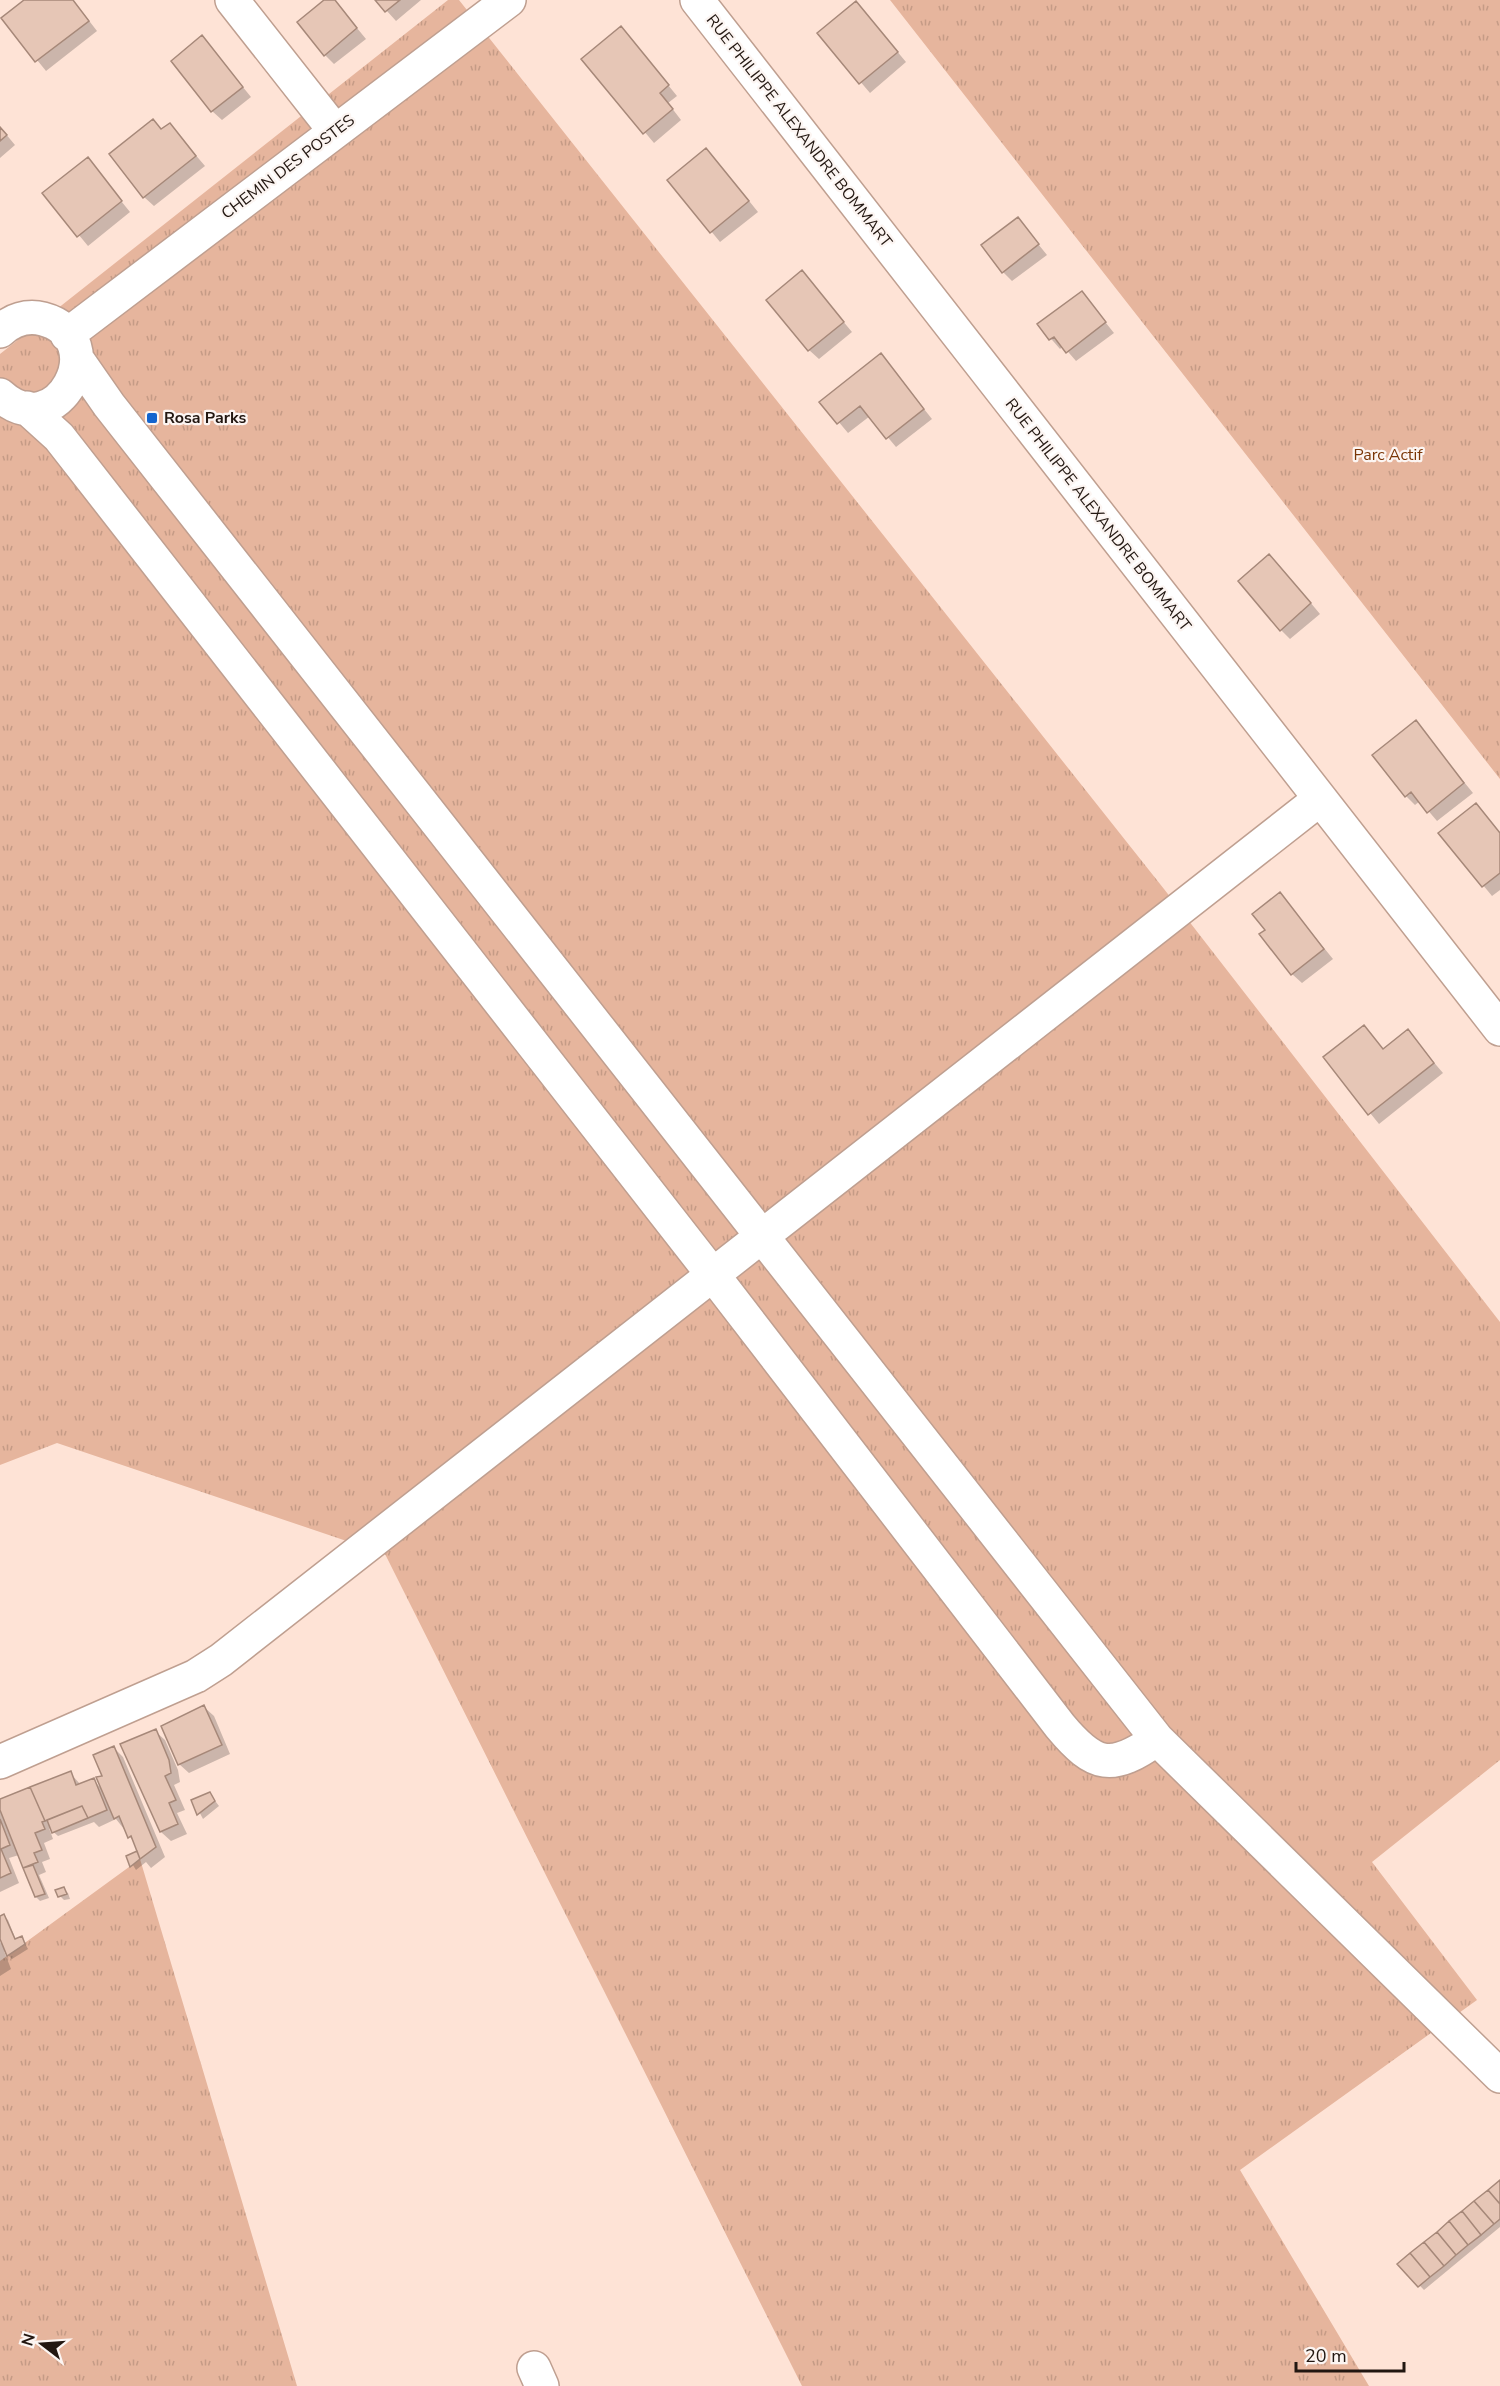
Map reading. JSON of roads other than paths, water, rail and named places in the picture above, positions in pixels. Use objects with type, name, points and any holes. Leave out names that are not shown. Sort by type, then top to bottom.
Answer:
[{"type":"street","points":[[232,0],[335,131]]},
{"type":"street","name":"CHEMIN DES POSTES","points":[[72,347],[335,131],[509,0]]},
{"type":"street","name":"RUE PHILIPPE ALEXANDRE BOMMART","points":[[697,0],[1500,1029]]},
{"type":"street","points":[[0,331],[15,321],[36,318],[56,325],[115,414],[1157,1739],[1500,2076]]},
{"type":"street","points":[[13,401],[46,406],[63,395],[74,379],[72,347]]},
{"type":"street","points":[[13,401],[58,438],[1068,1735],[1094,1757],[1110,1762],[1128,1758],[1157,1739]]},
{"type":"street","points":[[0,1762],[196,1676],[221,1660],[1320,800]]},
{"type":"place","name":"Rosa Parks","points":[[152,418]]},
{"type":"park label","name":"Parc Actif","points":[[1388,455]]}]
